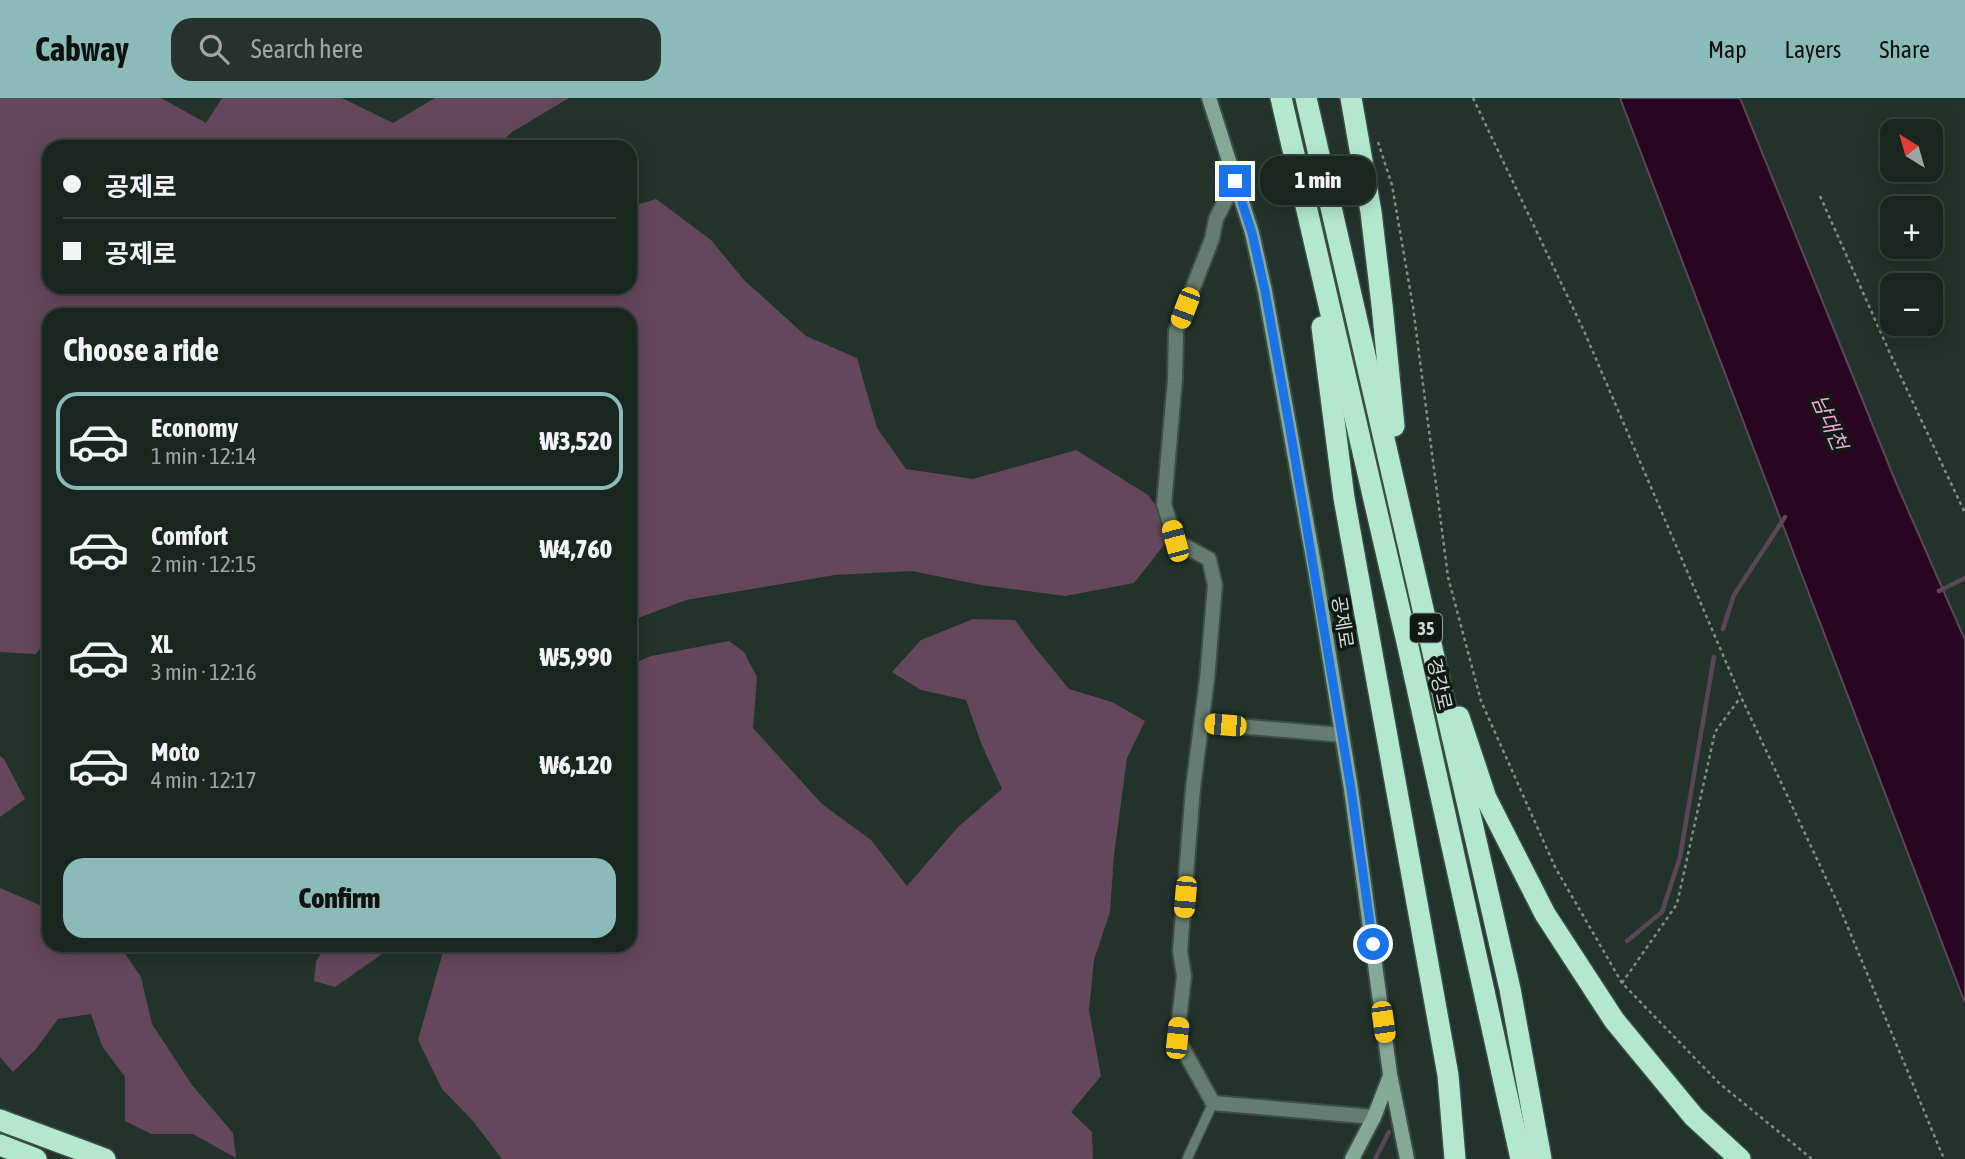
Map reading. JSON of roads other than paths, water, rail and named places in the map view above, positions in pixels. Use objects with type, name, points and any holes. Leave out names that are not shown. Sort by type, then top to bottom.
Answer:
[{"type":"highway","name":"경강로","points":[[1282,98],[1407,642],[1521,1159]]},
{"type":"highway","name":"경강로","points":[[1306,98],[1510,989],[1541,1159]]},
{"type":"highway","points":[[1352,98],[1381,291],[1403,519]]},
{"type":"highway","points":[[1307,206],[1344,498],[1448,1074],[1455,1159]]},
{"type":"highway","points":[[1409,553],[1486,798],[1545,914],[1614,1020],[1694,1117],[1740,1159]]},
{"type":"highway","points":[[0,1120],[104,1159]]},
{"type":"highway","points":[[0,1145],[36,1159]]},
{"type":"street","name":"공제로","points":[[1209,98],[1252,233],[1265,291],[1342,734],[1390,1074],[1407,1159]]},
{"type":"street","points":[[1235,181],[1216,219],[1212,239],[1176,331],[1175,379],[1164,504],[1175,541],[1209,559],[1215,585],[1182,924],[1180,951],[1184,976],[1177,1038],[1213,1102],[1374,1117]]},
{"type":"street","points":[[1202,723],[1342,734]]},
{"type":"street","points":[[1353,1159],[1374,1117],[1390,1074]]},
{"type":"lane","points":[[1187,1159],[1213,1102]]},
{"type":"water","name":"남대천","points":[[1620,98],[1740,98],[1897,485],[1965,640],[1965,1003]]},
{"type":"waterway","points":[[1723,629],[1734,595],[1785,517]]},
{"type":"waterway","points":[[1939,591],[1965,578]]},
{"type":"waterway","points":[[1627,941],[1662,912],[1680,857],[1714,657]]},
{"type":"waterway","points":[[1375,1159],[1389,1132]]}]
